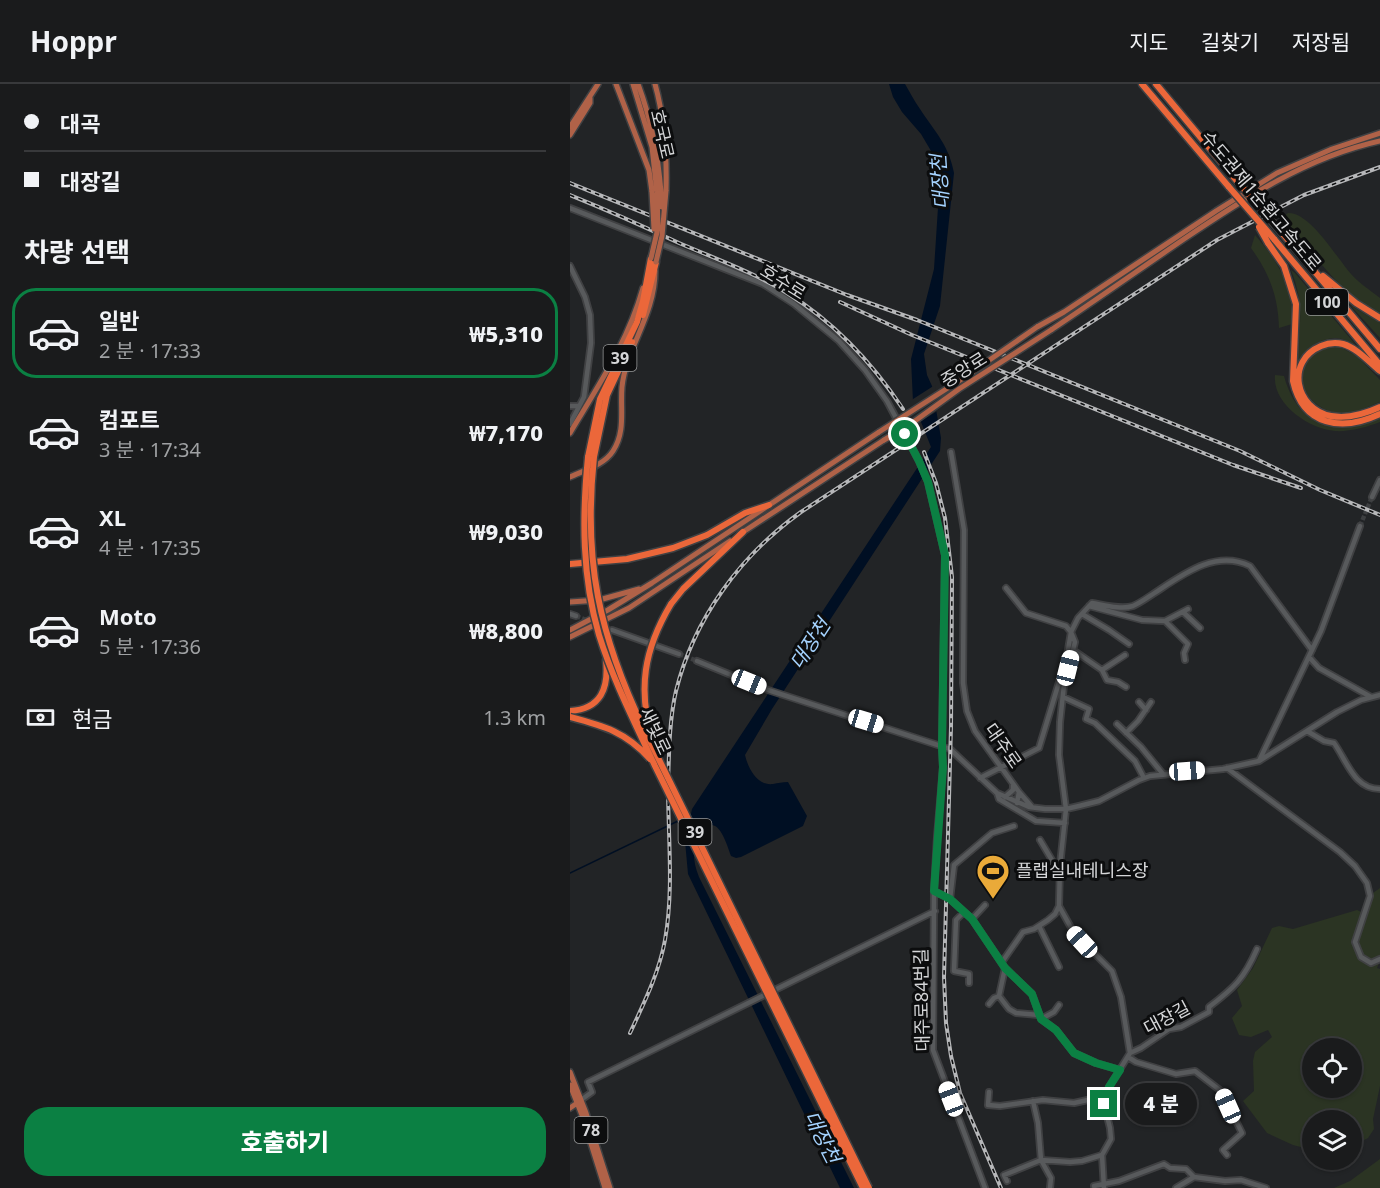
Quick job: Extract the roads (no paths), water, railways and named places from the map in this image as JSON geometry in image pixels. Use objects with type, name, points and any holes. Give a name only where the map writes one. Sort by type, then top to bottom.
[{"type":"highway","name":"수도권제1순환고속도로","points":[[1142,84],[1252,213],[1271,241],[1380,365]]},
{"type":"highway","name":"수도권제1순환고속도로","points":[[1156,84],[1380,350]]},
{"type":"highway","points":[[1271,241],[1284,266],[1296,304],[1293,381],[1303,406],[1323,421],[1333,423],[1356,422],[1380,414]]},
{"type":"highway","name":"새빛로","points":[[653,260],[637,322],[600,399],[584,515],[586,567],[592,606],[606,654],[624,700],[862,1188]]},
{"type":"highway","points":[[1308,264],[1351,299],[1380,318]]},
{"type":"highway","points":[[1380,371],[1348,346],[1333,342],[1317,347],[1304,359],[1298,383],[1303,398],[1308,404],[1314,410],[1330,416],[1350,416],[1380,407]]},
{"type":"highway","name":"새빛로","points":[[591,457],[590,543],[599,606],[617,670],[628,697],[869,1188]]},
{"type":"highway","points":[[570,564],[627,559],[673,548],[706,535],[745,513],[769,505]]},
{"type":"highway","points":[[659,758],[649,725],[644,688],[654,636],[671,604],[691,581],[743,532]]},
{"type":"highway","points":[[570,711],[587,708],[602,694],[606,683],[606,654]]},
{"type":"highway","points":[[570,717],[623,735],[641,749],[655,766]]},
{"type":"main road","points":[[570,127],[598,84]]},
{"type":"main road","name":"호국로","points":[[633,84],[652,147],[659,192]]},
{"type":"main road","name":"호국로","points":[[638,84],[654,136],[659,192]]},
{"type":"main road","points":[[656,84],[666,140],[659,192]]},
{"type":"main road","points":[[615,85],[659,192]]},
{"type":"main road","points":[[570,121],[577,110],[585,106]]},
{"type":"main road","points":[[570,135],[585,106]]},
{"type":"main road","points":[[570,141],[582,121],[585,106]]},
{"type":"main road","name":"중앙로","points":[[570,630],[646,587],[1037,327],[1064,312],[1277,173],[1332,149],[1380,132]]},
{"type":"main road","name":"중앙로","points":[[570,639],[652,593],[908,426],[959,389],[1262,189],[1327,157],[1380,141]]},
{"type":"main road","name":"39","points":[[653,260],[662,212],[659,192]]},
{"type":"main road","points":[[570,433],[618,354],[653,260]]},
{"type":"main road","points":[[570,477],[602,463],[619,440],[625,371],[650,306],[655,279],[653,260]]},
{"type":"main road","points":[[570,602],[599,600],[646,587]]},
{"type":"main road","name":"78","points":[[570,1072],[605,1188]]},
{"type":"main road","name":"78","points":[[570,1085],[579,1102],[610,1188]]},
{"type":"main road","points":[[570,1108],[579,1102]]},
{"type":"street","name":"호수로","points":[[570,208],[763,284],[794,304],[839,341],[865,370],[887,401],[928,482],[945,555],[942,747]]},
{"type":"street","points":[[570,266],[585,297],[590,315],[590,357],[584,397],[570,424]]},
{"type":"street","points":[[570,405],[579,406]]},
{"type":"street","name":"대주로","points":[[951,452],[964,530],[963,683],[967,711],[975,731],[1019,792],[1017,803]]},
{"type":"street","points":[[1372,497],[1380,480]]},
{"type":"street","points":[[1259,761],[1321,631],[1360,526]]},
{"type":"street","points":[[980,778],[1039,748],[1067,656],[1071,632],[1092,603],[1131,607],[1202,565],[1213,561],[1241,562],[1250,566],[1255,572],[1312,650]]},
{"type":"street","points":[[1002,962],[1023,932],[1039,926],[1055,914],[1059,906],[1066,809],[1059,755],[1063,697],[1075,642],[1066,626],[1026,613],[1006,588]]},
{"type":"street","points":[[1089,606],[1142,620],[1165,621],[1185,611],[1200,628]]},
{"type":"street","points":[[1082,614],[1129,644]]},
{"type":"street","points":[[1165,621],[1188,644],[1184,653],[1185,660]]},
{"type":"street","points":[[612,630],[679,654]]},
{"type":"street","points":[[1073,650],[1102,670],[1107,680],[1118,682],[1126,687]]},
{"type":"street","points":[[1102,670],[1125,655]]},
{"type":"street","points":[[1309,657],[1319,668],[1371,697]]},
{"type":"street","name":"대주로","points":[[697,661],[768,690],[950,749],[998,794],[1017,803],[1032,807],[1066,809],[1099,801],[1144,778],[1227,768],[1259,761],[1337,712],[1380,695]]},
{"type":"street","points":[[1092,672],[1095,664]]},
{"type":"street","points":[[1063,697],[1089,709],[1086,718],[1095,723],[1135,761],[1144,778]]},
{"type":"street","points":[[1139,702],[1146,710]]},
{"type":"street","points":[[1126,733],[1151,702]]},
{"type":"street","points":[[1117,724],[1141,747],[1163,774]]},
{"type":"street","points":[[1307,731],[1324,741],[1334,743],[1348,767],[1363,786],[1380,789]]},
{"type":"street","name":"대주로84번길","points":[[942,747],[943,767],[934,891],[934,1054],[985,1188]]},
{"type":"street","points":[[1227,768],[1340,852],[1355,866],[1367,883],[1370,896],[1356,942],[1360,957],[1371,963],[1380,959]]},
{"type":"street","points":[[1005,797],[1013,790],[1014,785]]},
{"type":"street","points":[[1019,792],[1032,807]]},
{"type":"street","points":[[998,794],[999,799],[1036,821],[1065,823]]},
{"type":"street","points":[[950,899],[954,866],[992,833],[1001,828],[1014,826]]},
{"type":"street","points":[[1040,840],[1060,875]]},
{"type":"street","points":[[934,891],[950,899],[972,919],[1005,968],[1032,994],[1040,1017],[1056,1030],[1074,1053],[1120,1070]]},
{"type":"street","points":[[972,919],[985,905]]},
{"type":"street","name":"대장길","points":[[1059,906],[1074,933],[1112,971],[1121,997],[1129,1055],[1136,1062],[1176,1074],[1196,1071],[1221,1091],[1242,1133],[1223,1150],[1227,1155]]},
{"type":"street","name":"대주로84번길","points":[[579,1102],[592,1092],[588,1082],[935,911]]},
{"type":"street","points":[[964,912],[956,920],[954,970],[969,974],[969,983]]},
{"type":"street","points":[[1039,926],[1059,967]]},
{"type":"street","name":"대장길","points":[[1105,1099],[1109,1087],[1129,1055],[1169,1029],[1181,1027],[1209,1012],[1209,1007],[1236,987],[1250,966],[1257,949]]},
{"type":"street","points":[[1005,968],[999,996],[1009,1009],[1016,1013],[1040,1017],[1054,1012],[1059,1005]]},
{"type":"street","points":[[989,1004],[999,996]]},
{"type":"street","points":[[989,1092],[988,1105],[1000,1106],[1042,1100],[1074,1103],[1105,1099],[1111,1140],[1102,1155],[1103,1185]]},
{"type":"street","points":[[1033,1101],[1038,1124],[1041,1160],[1051,1178],[1050,1188]]},
{"type":"street","points":[[1007,1181],[1004,1175],[1041,1160],[1070,1162],[1102,1155]]},
{"type":"street","points":[[1094,1186],[1119,1181],[1164,1164],[1170,1168],[1186,1169],[1194,1177],[1226,1181],[1241,1180],[1266,1188]]},
{"type":"street","points":[[1176,1188],[1194,1177]]},
{"type":"water","name":"대장천","points":[[889,84],[905,84],[949,154],[954,173],[940,306],[924,354],[941,438],[940,451],[772,709],[745,755],[754,775],[762,782],[773,784],[788,782],[807,816],[803,826],[736,858],[731,856],[719,829],[708,825],[697,830],[694,848],[695,865],[699,877],[854,1188],[840,1188],[688,874],[685,841],[692,809],[931,447],[913,402],[911,359],[934,269],[939,192],[937,166],[921,134],[902,112],[893,97]]},
{"type":"waterway","points":[[570,873],[680,820]]},
{"type":"tunnel","points":[[1360,526],[1372,497]]},
{"type":"tunnel","points":[[576,616],[612,630]]},
{"type":"tunnel","points":[[679,654],[697,661]]},
{"type":"railway","points":[[630,1033],[659,964],[668,921],[670,882],[668,786],[671,726],[676,691],[695,638],[723,590],[740,568],[779,529],[801,512],[1217,240],[1304,195],[1380,167]]},
{"type":"railway","points":[[570,183],[1240,451],[1320,490],[1380,515]]},
{"type":"railway","points":[[570,195],[748,272],[787,293],[821,317],[851,345],[866,360],[903,409]]},
{"type":"railway","points":[[840,302],[912,335],[1233,465],[1301,488]]},
{"type":"railway","points":[[924,452],[936,483],[945,518],[952,577],[951,727],[944,977],[946,1023],[960,1093],[1001,1188]]},
{"type":"place","name":"플랩실내테니스장","points":[[993,900]]}]
